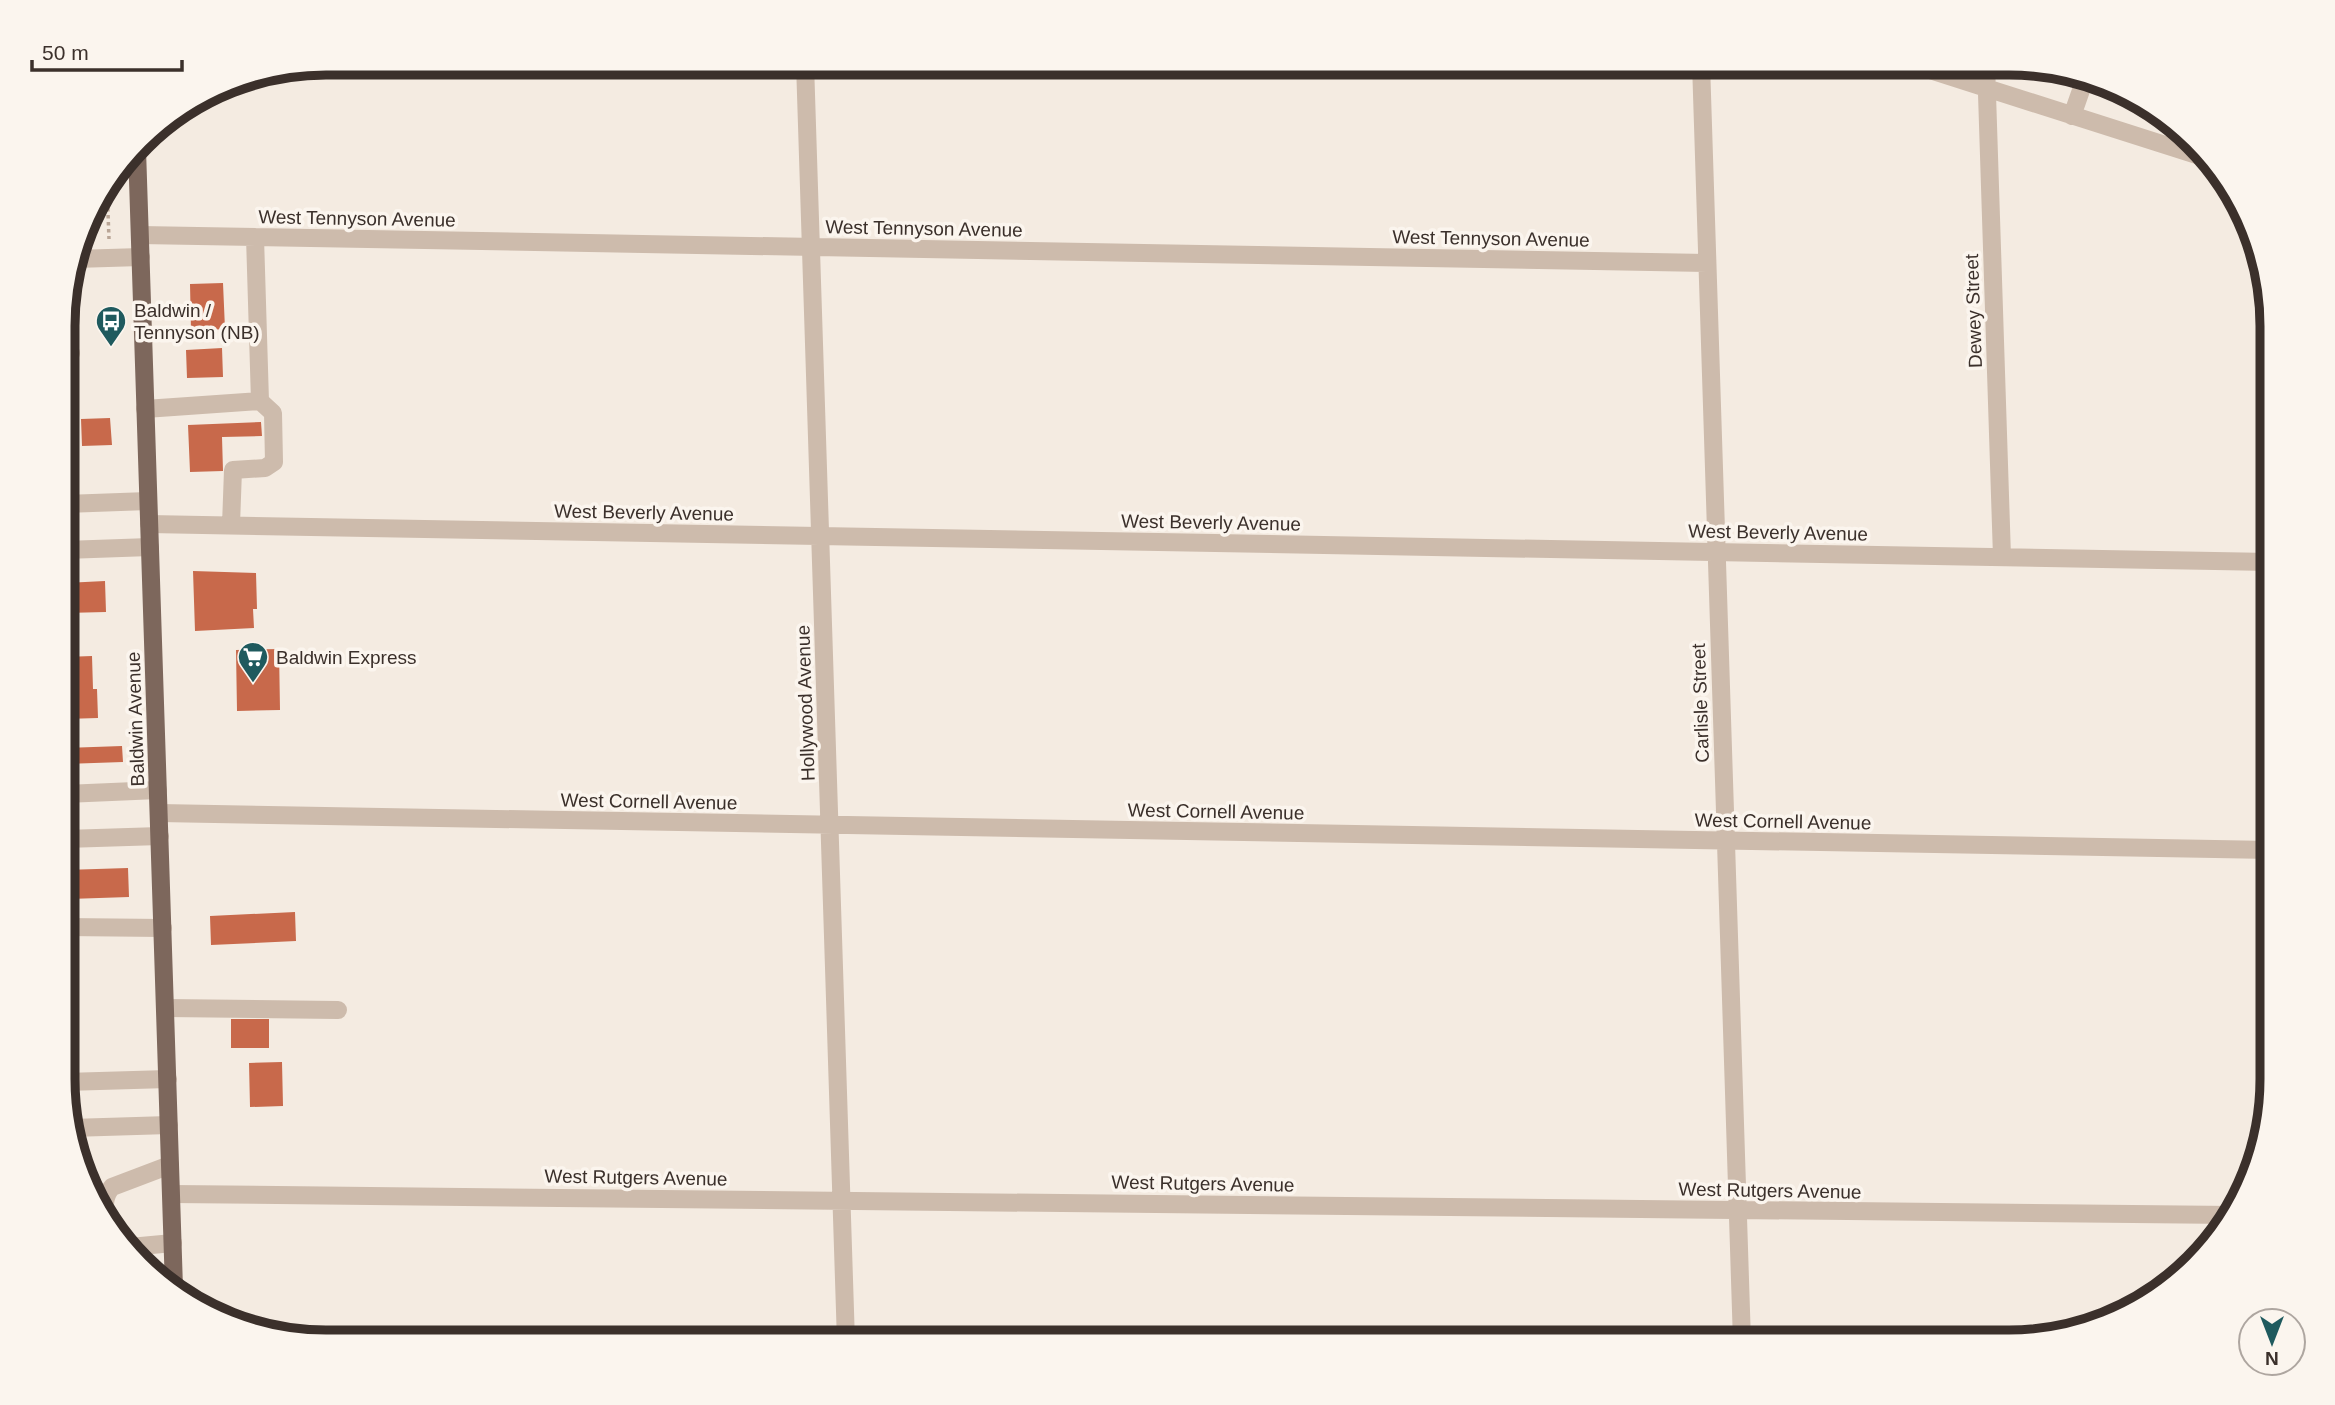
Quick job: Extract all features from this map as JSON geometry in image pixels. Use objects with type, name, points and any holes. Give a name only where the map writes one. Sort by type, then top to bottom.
[{"type":"main road","name":"Baldwin Avenue","points":[[137,162],[174,1279]]},
{"type":"street","name":"Hollywood Avenue","points":[[804,75],[846,1330]]},
{"type":"street","name":"Carlisle Street","points":[[1701,75],[1742,1330]]},
{"type":"street","points":[[1946,75],[2190,153]]},
{"type":"street","name":"Dewey Street","points":[[1986,75],[2001,558]]},
{"type":"street","points":[[2072,116],[2082,87]]},
{"type":"street","name":"West Tennyson Avenue","points":[[140,235],[1707,263]]},
{"type":"street","points":[[255,237],[260,401]]},
{"type":"street","points":[[85,259],[141,257]]},
{"type":"street","points":[[145,408],[260,401],[274,413],[274,462],[265,468],[233,470],[231,525]]},
{"type":"street","points":[[75,504],[148,501]]},
{"type":"street","name":"West Beverly Avenue","points":[[149,524],[2260,562]]},
{"type":"street","points":[[75,550],[150,547]]},
{"type":"street","points":[[75,794],[158,790]]},
{"type":"street","name":"West Cornell Avenue","points":[[159,813],[2260,850]]},
{"type":"street","points":[[75,839],[160,836]]},
{"type":"street","points":[[75,927],[163,928]]},
{"type":"street","points":[[166,1008],[338,1010]]},
{"type":"street","points":[[75,1082],[168,1079]]},
{"type":"street","points":[[80,1128],[169,1125]]},
{"type":"street","points":[[105,1197],[112,1187],[170,1165]]},
{"type":"street","name":"West Rutgers Avenue","points":[[172,1194],[2219,1215]]},
{"type":"street","points":[[140,1246],[173,1243]]},
{"type":"path","points":[[107,204],[109,258]]},
{"type":"building","points":[[223,283],[225,329],[191,331],[190,284]]},
{"type":"building","points":[[222,348],[223,377],[187,378],[186,350]]},
{"type":"building","points":[[110,418],[112,445],[82,446],[81,419]]},
{"type":"building","points":[[261,422],[262,436],[222,437],[223,471],[190,472],[188,425]]},
{"type":"building","points":[[193,571],[256,573],[257,609],[253,609],[254,628],[195,631]]},
{"type":"building","points":[[105,581],[106,612],[75,613],[75,582]]},
{"type":"building","points":[[279,649],[280,710],[237,711],[236,650]]},
{"type":"building","points":[[92,656],[93,689],[97,689],[98,718],[75,719],[75,657]]},
{"type":"building","points":[[122,746],[123,762],[75,764],[75,748]]},
{"type":"building","points":[[128,868],[129,897],[75,899],[75,870]]},
{"type":"building","points":[[295,912],[296,941],[211,945],[210,916]]},
{"type":"building","points":[[231,1019],[269,1019],[269,1048],[231,1048]]},
{"type":"building","points":[[282,1062],[283,1106],[250,1107],[249,1063]]},
{"type":"place","name":"Baldwin / Tennyson (NB)","points":[[111,348]]},
{"type":"place","name":"Baldwin Express","points":[[253,684]]}]
